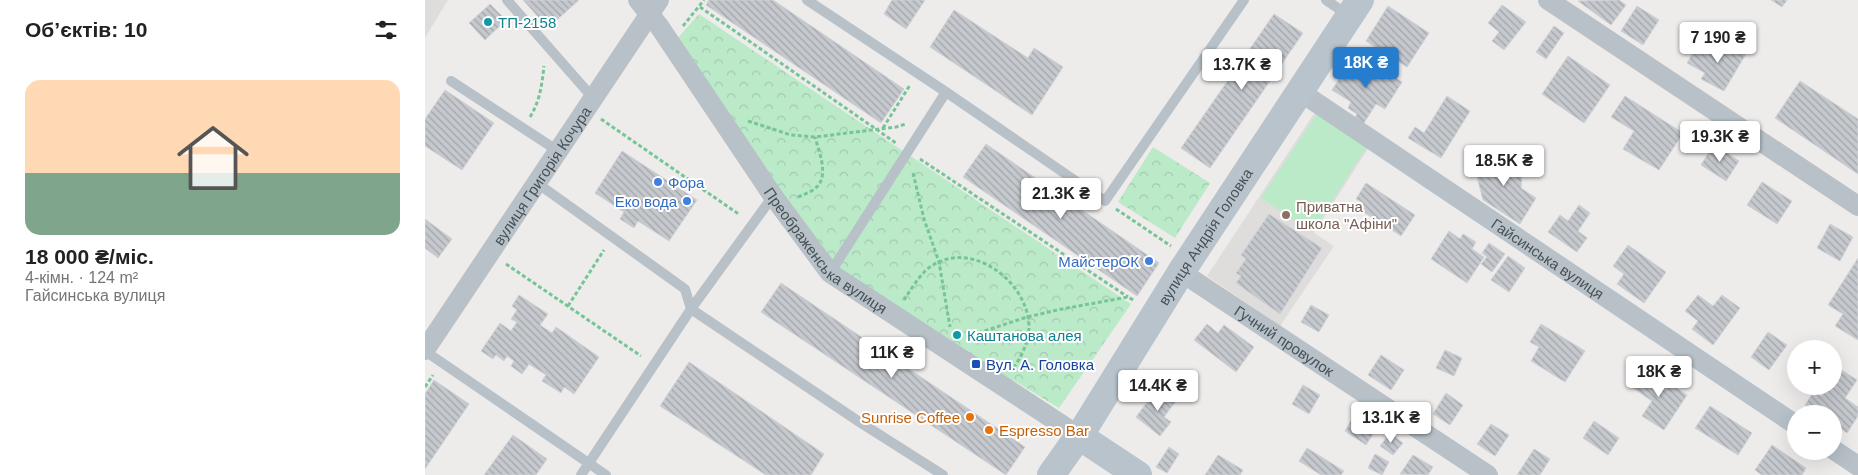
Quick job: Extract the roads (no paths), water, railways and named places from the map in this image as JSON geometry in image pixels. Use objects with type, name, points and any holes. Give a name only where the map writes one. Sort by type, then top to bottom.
[{"type":"main road","name":"вулиця Андрія Головка","points":[[1051,475],[1079,436],[1179,261],[1299,91],[1354,8]]},
{"type":"main road","points":[[1079,436],[1138,475]]},
{"type":"street","points":[[1548,0],[1858,206]]},
{"type":"street","name":"вулиця Григорія Кочура","points":[[425,350],[593,98],[649,4]]},
{"type":"street","name":"Преображенська вулиця","points":[[649,4],[773,196],[830,273],[1079,436]]},
{"type":"street","name":"Гайсинська вулиця","points":[[1299,91],[1787,419]]},
{"type":"street","name":"Гучний провулок","points":[[1179,261],[1487,475]]},
{"type":"street","points":[[1842,455],[1858,466]]},
{"type":"lane","points":[[507,0],[593,98]]},
{"type":"lane","points":[[807,0],[1105,201],[1244,0]]},
{"type":"lane","points":[[1326,0],[1354,8]]},
{"type":"lane","points":[[451,81],[558,151]]},
{"type":"lane","points":[[830,273],[907,150],[946,92]]},
{"type":"lane","points":[[537,183],[685,289],[691,309],[861,423],[943,475]]},
{"type":"lane","points":[[581,475],[691,309],[773,196]]},
{"type":"lane","points":[[425,350],[606,475]]},
{"type":"place","name":"ТП-2158","points":[[488,22]]},
{"type":"place","name":"Фора","points":[[658,182]]},
{"type":"place","name":"Еко вода","points":[[687,201]]},
{"type":"place","name":"Приватна школа \"Афіни\"","points":[[1286,215]]},
{"type":"place","name":"МайстерОК","points":[[1149,261]]},
{"type":"place","name":"Каштанова алея","points":[[957,335]]},
{"type":"place","name":"Вул. А. Головка","points":[[976,364]]},
{"type":"place","name":"Sunrise Coffee","points":[[970,417]]},
{"type":"place","name":"Espresso Bar","points":[[989,430]]}]
